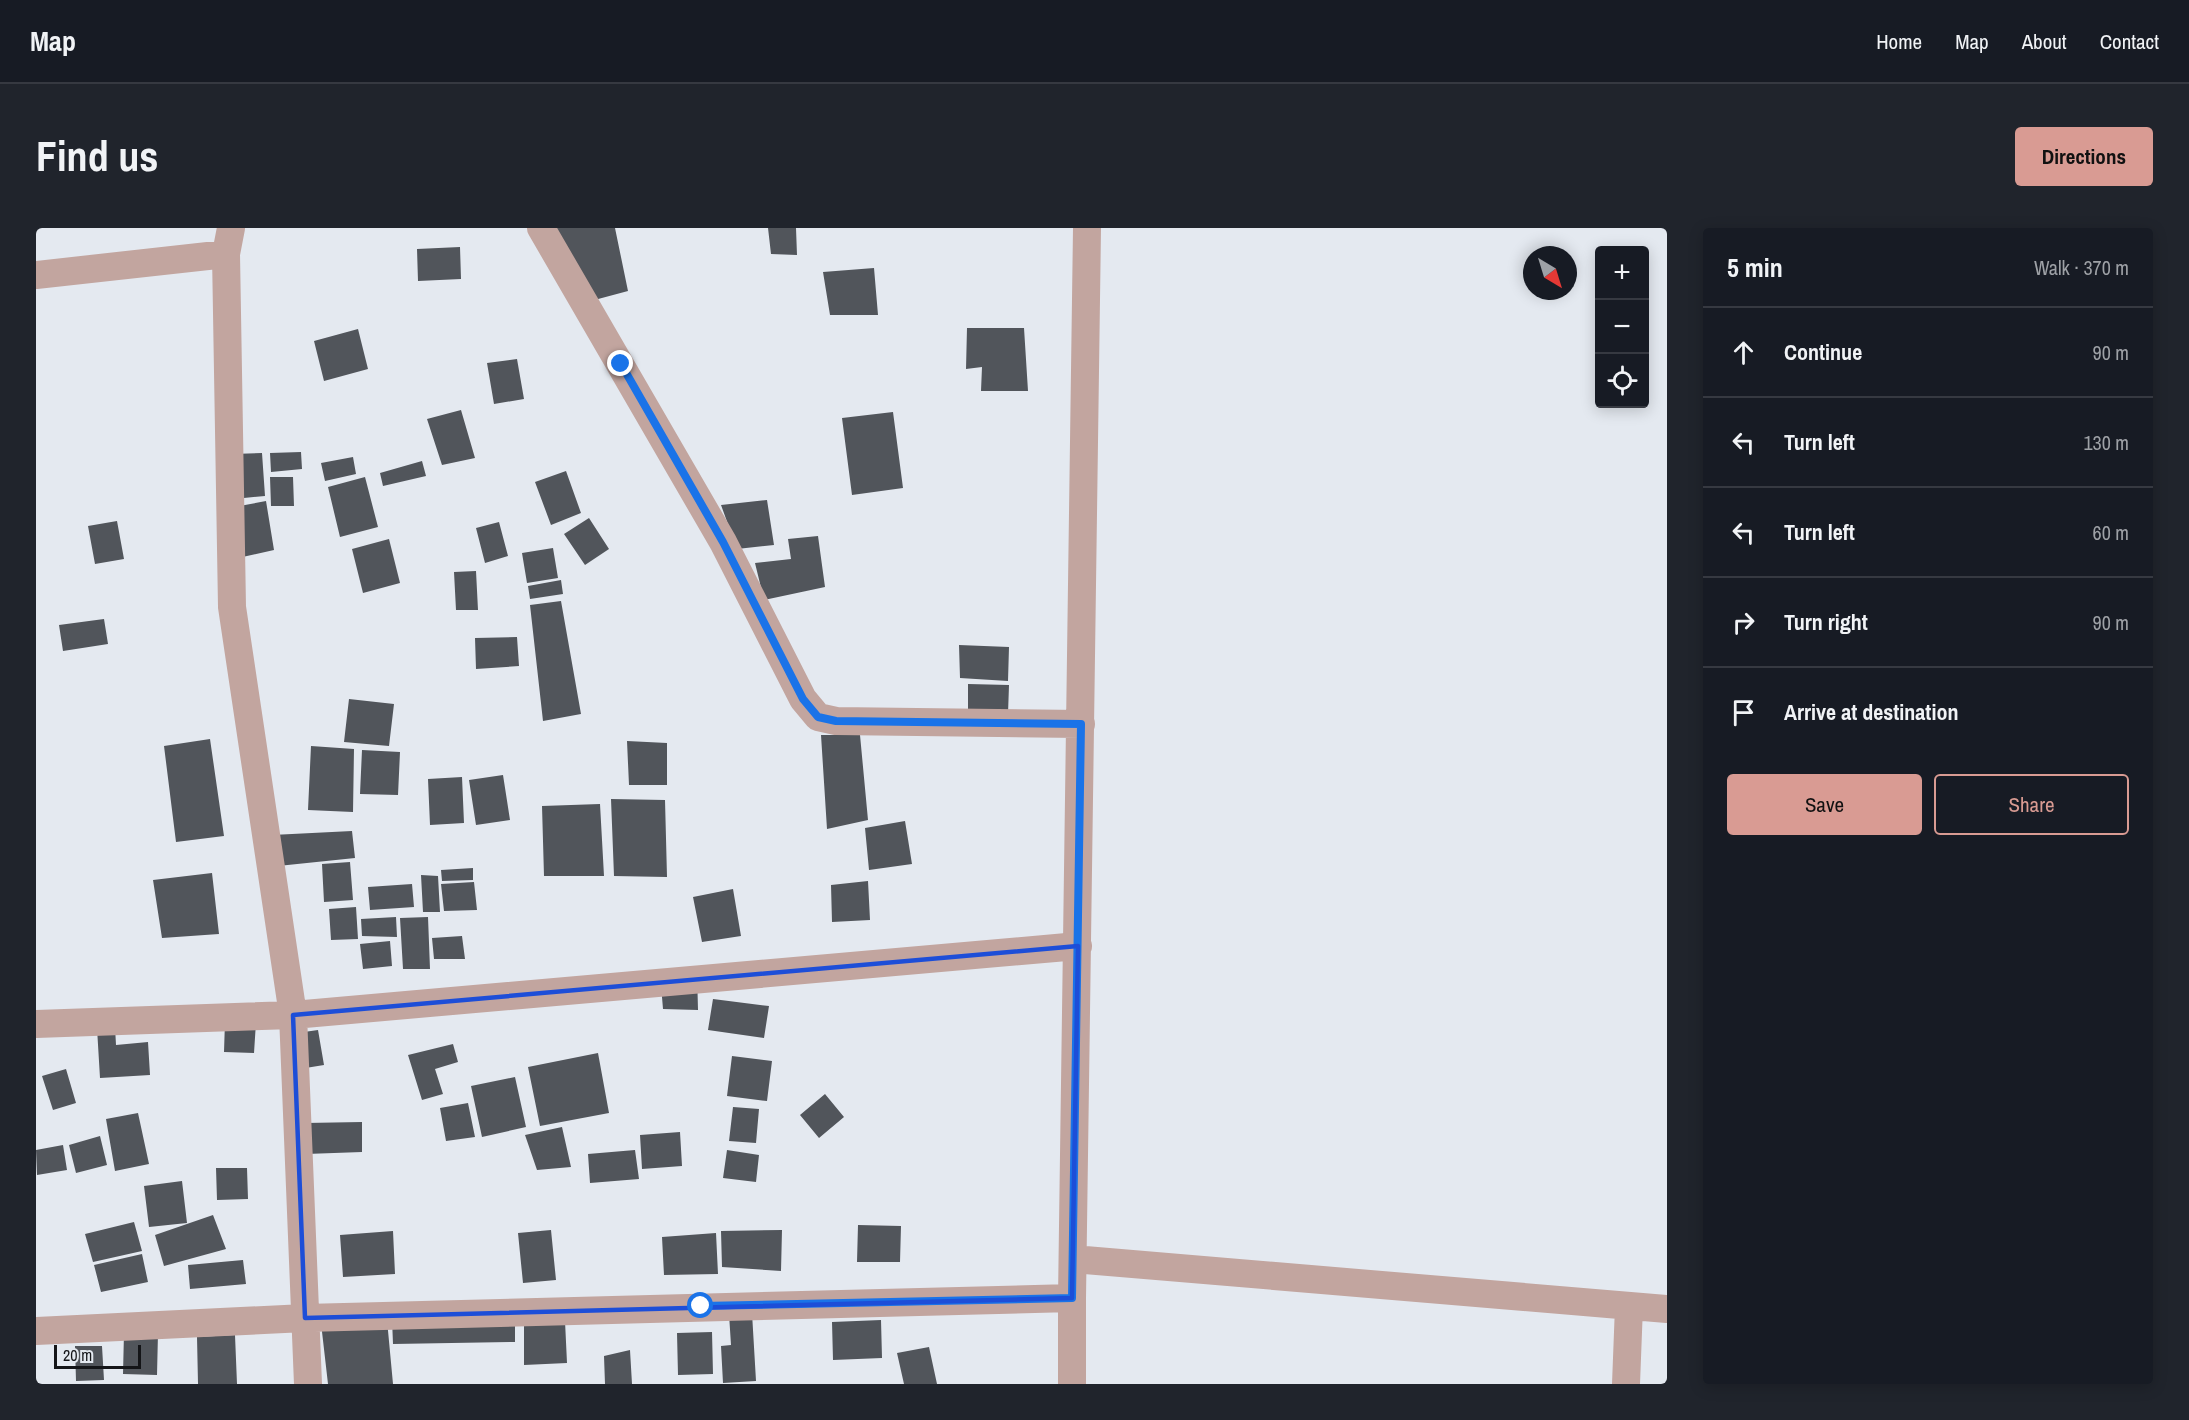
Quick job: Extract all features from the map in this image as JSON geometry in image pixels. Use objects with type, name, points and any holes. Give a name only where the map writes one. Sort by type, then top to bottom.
[{"type":"street","points":[[541,228],[723,542],[803,699],[818,717],[836,721],[1081,724]]},
{"type":"street","points":[[1072,1384],[1087,228]]},
{"type":"street","points":[[36,275],[230,235],[232,607],[293,1014],[308,1384]]},
{"type":"street","points":[[36,1024],[293,1014],[1078,946]]},
{"type":"street","points":[[1073,1259],[1667,1309]]},
{"type":"street","points":[[36,1331],[305,1318],[1072,1298]]},
{"type":"street","points":[[1626,1384],[1629,1306]]},
{"type":"highlighted area","points":[[1078,946],[1072,1298],[305,1318],[293,1015]]},
{"type":"building","points":[[556,228],[615,228],[628,291],[572,306]]},
{"type":"building","points":[[768,228],[796,228],[797,255],[771,254]]},
{"type":"building","points":[[460,247],[461,279],[418,281],[417,249]]},
{"type":"building","points":[[874,268],[878,315],[830,315],[823,272]]},
{"type":"building","points":[[967,328],[1024,328],[1028,391],[981,391],[982,367],[966,369]]},
{"type":"building","points":[[358,329],[368,369],[324,381],[314,341]]},
{"type":"building","points":[[517,359],[524,399],[494,404],[487,363]]},
{"type":"building","points":[[461,410],[475,458],[442,465],[427,419]]},
{"type":"building","points":[[893,412],[903,488],[852,495],[842,418]]},
{"type":"building","points":[[301,452],[302,469],[271,472],[270,453]]},
{"type":"building","points":[[262,453],[265,496],[234,499],[232,454]]},
{"type":"building","points":[[353,457],[356,474],[325,481],[321,463]]},
{"type":"building","points":[[422,461],[426,476],[383,486],[380,473]]},
{"type":"building","points":[[566,471],[581,513],[551,525],[535,482]]},
{"type":"building","points":[[270,477],[293,477],[294,506],[271,506]]},
{"type":"building","points":[[365,477],[378,527],[340,537],[328,487]]},
{"type":"building","points":[[767,500],[774,545],[737,549],[721,505]]},
{"type":"building","points":[[266,501],[274,550],[238,558],[234,507]]},
{"type":"building","points":[[589,518],[609,549],[585,565],[564,534]]},
{"type":"building","points":[[117,521],[124,559],[95,564],[88,526]]},
{"type":"building","points":[[499,522],[508,556],[485,563],[476,528]]},
{"type":"building","points":[[818,536],[825,587],[764,600],[755,563],[791,559],[788,539]]},
{"type":"building","points":[[389,539],[400,583],[363,593],[352,549]]},
{"type":"building","points":[[553,548],[558,578],[527,583],[522,553]]},
{"type":"building","points":[[476,571],[478,610],[456,610],[454,572]]},
{"type":"building","points":[[561,580],[563,594],[530,599],[528,586]]},
{"type":"building","points":[[561,601],[581,714],[543,721],[530,605]]},
{"type":"building","points":[[104,619],[108,644],[63,651],[59,625]]},
{"type":"building","points":[[517,637],[519,666],[476,669],[475,638]]},
{"type":"building","points":[[959,645],[1009,647],[1008,681],[960,678]]},
{"type":"building","points":[[968,684],[1009,685],[1008,714],[968,714]]},
{"type":"building","points":[[349,699],[394,704],[389,746],[344,742]]},
{"type":"building","points":[[821,735],[860,735],[868,820],[827,829]]},
{"type":"building","points":[[210,739],[224,836],[176,842],[164,746]]},
{"type":"building","points":[[627,741],[667,743],[667,785],[629,785]]},
{"type":"building","points":[[311,746],[354,749],[353,812],[308,810]]},
{"type":"building","points":[[362,750],[400,752],[398,795],[360,794]]},
{"type":"building","points":[[503,775],[510,820],[476,825],[469,780]]},
{"type":"building","points":[[462,777],[464,823],[430,825],[428,779]]},
{"type":"building","points":[[611,799],[665,800],[667,877],[614,876]]},
{"type":"building","points":[[600,804],[604,876],[544,876],[542,806]]},
{"type":"building","points":[[905,821],[912,864],[869,870],[865,828]]},
{"type":"building","points":[[352,831],[355,858],[278,866],[272,835]]},
{"type":"building","points":[[350,862],[353,900],[324,902],[322,864]]},
{"type":"building","points":[[473,868],[473,880],[442,881],[441,870]]},
{"type":"building","points":[[212,873],[219,934],[162,938],[153,880]]},
{"type":"building","points":[[421,875],[438,876],[440,912],[423,912]]},
{"type":"building","points":[[868,881],[870,920],[832,922],[831,885]]},
{"type":"building","points":[[474,882],[477,910],[444,911],[441,884]]},
{"type":"building","points":[[412,884],[414,907],[370,910],[368,887]]},
{"type":"building","points":[[733,889],[741,936],[702,942],[693,897]]},
{"type":"building","points":[[356,907],[358,939],[331,940],[329,909]]},
{"type":"building","points":[[396,917],[397,937],[362,936],[361,919]]},
{"type":"building","points":[[428,917],[430,969],[403,969],[400,918]]},
{"type":"building","points":[[462,936],[465,959],[434,959],[432,938]]},
{"type":"building","points":[[390,941],[392,966],[363,969],[360,944]]},
{"type":"building","points":[[697,972],[698,1010],[663,1009],[660,973]]},
{"type":"building","points":[[713,999],[769,1006],[764,1038],[708,1030]]},
{"type":"building","points":[[225,1021],[256,1022],[254,1053],[224,1052]]},
{"type":"building","points":[[115,1027],[116,1045],[148,1042],[150,1075],[100,1078],[97,1028]]},
{"type":"building","points":[[318,1030],[324,1065],[287,1071],[283,1035]]},
{"type":"building","points":[[453,1044],[458,1062],[435,1069],[443,1094],[422,1100],[408,1055]]},
{"type":"building","points":[[598,1053],[609,1113],[540,1126],[528,1067]]},
{"type":"building","points":[[732,1056],[772,1061],[767,1101],[727,1096]]},
{"type":"building","points":[[66,1069],[76,1103],[53,1110],[42,1076]]},
{"type":"building","points":[[515,1077],[526,1127],[482,1137],[471,1086]]},
{"type":"building","points":[[825,1094],[844,1117],[819,1138],[800,1115]]},
{"type":"building","points":[[468,1103],[475,1137],[446,1141],[440,1108]]},
{"type":"building","points":[[733,1107],[759,1109],[756,1143],[729,1141]]},
{"type":"building","points":[[138,1113],[149,1164],[115,1171],[106,1119]]},
{"type":"building","points":[[362,1122],[362,1152],[306,1154],[305,1123]]},
{"type":"building","points":[[562,1127],[571,1167],[537,1170],[525,1135]]},
{"type":"building","points":[[680,1132],[682,1166],[642,1169],[640,1135]]},
{"type":"building","points":[[100,1136],[107,1165],[76,1173],[69,1145]]},
{"type":"building","points":[[63,1145],[67,1170],[37,1175],[36,1150]]},
{"type":"building","points":[[635,1150],[639,1179],[590,1183],[588,1154]]},
{"type":"building","points":[[727,1150],[759,1155],[756,1182],[723,1178]]},
{"type":"building","points":[[216,1168],[247,1168],[248,1199],[217,1200]]},
{"type":"building","points":[[182,1181],[187,1223],[149,1227],[144,1186]]},
{"type":"building","points":[[213,1215],[226,1249],[164,1266],[155,1235]]},
{"type":"building","points":[[134,1222],[142,1251],[93,1262],[85,1234]]},
{"type":"building","points":[[858,1225],[901,1226],[900,1262],[857,1262]]},
{"type":"building","points":[[551,1230],[556,1280],[523,1283],[518,1233]]},
{"type":"building","points":[[782,1230],[781,1271],[722,1267],[721,1231]]},
{"type":"building","points":[[393,1231],[395,1274],[343,1277],[340,1235]]},
{"type":"building","points":[[716,1233],[718,1274],[664,1275],[662,1237]]},
{"type":"building","points":[[142,1254],[148,1282],[101,1292],[94,1265]]},
{"type":"building","points":[[243,1260],[246,1284],[190,1289],[188,1265]]},
{"type":"building","points":[[752,1313],[756,1381],[723,1383],[721,1346],[731,1345],[729,1314]]},
{"type":"building","points":[[515,1315],[515,1342],[393,1344],[392,1319]]},
{"type":"building","points":[[387,1320],[393,1384],[328,1384],[321,1323]]},
{"type":"building","points":[[881,1320],[882,1358],[833,1360],[832,1322]]},
{"type":"building","points":[[565,1321],[567,1363],[524,1365],[524,1322]]},
{"type":"building","points":[[124,1332],[158,1333],[157,1375],[123,1374]]},
{"type":"building","points":[[712,1332],[713,1374],[678,1375],[677,1333]]},
{"type":"building","points":[[235,1335],[237,1384],[198,1384],[197,1337]]},
{"type":"building","points":[[75,1346],[102,1346],[104,1380],[76,1381]]},
{"type":"building","points":[[929,1347],[937,1384],[904,1384],[897,1353]]},
{"type":"building","points":[[630,1350],[632,1384],[605,1384],[604,1356]]},
{"type":"route","points":[[621,364],[723,542],[803,699],[818,717],[836,721],[1081,724],[1072,1298],[701,1306]]}]
